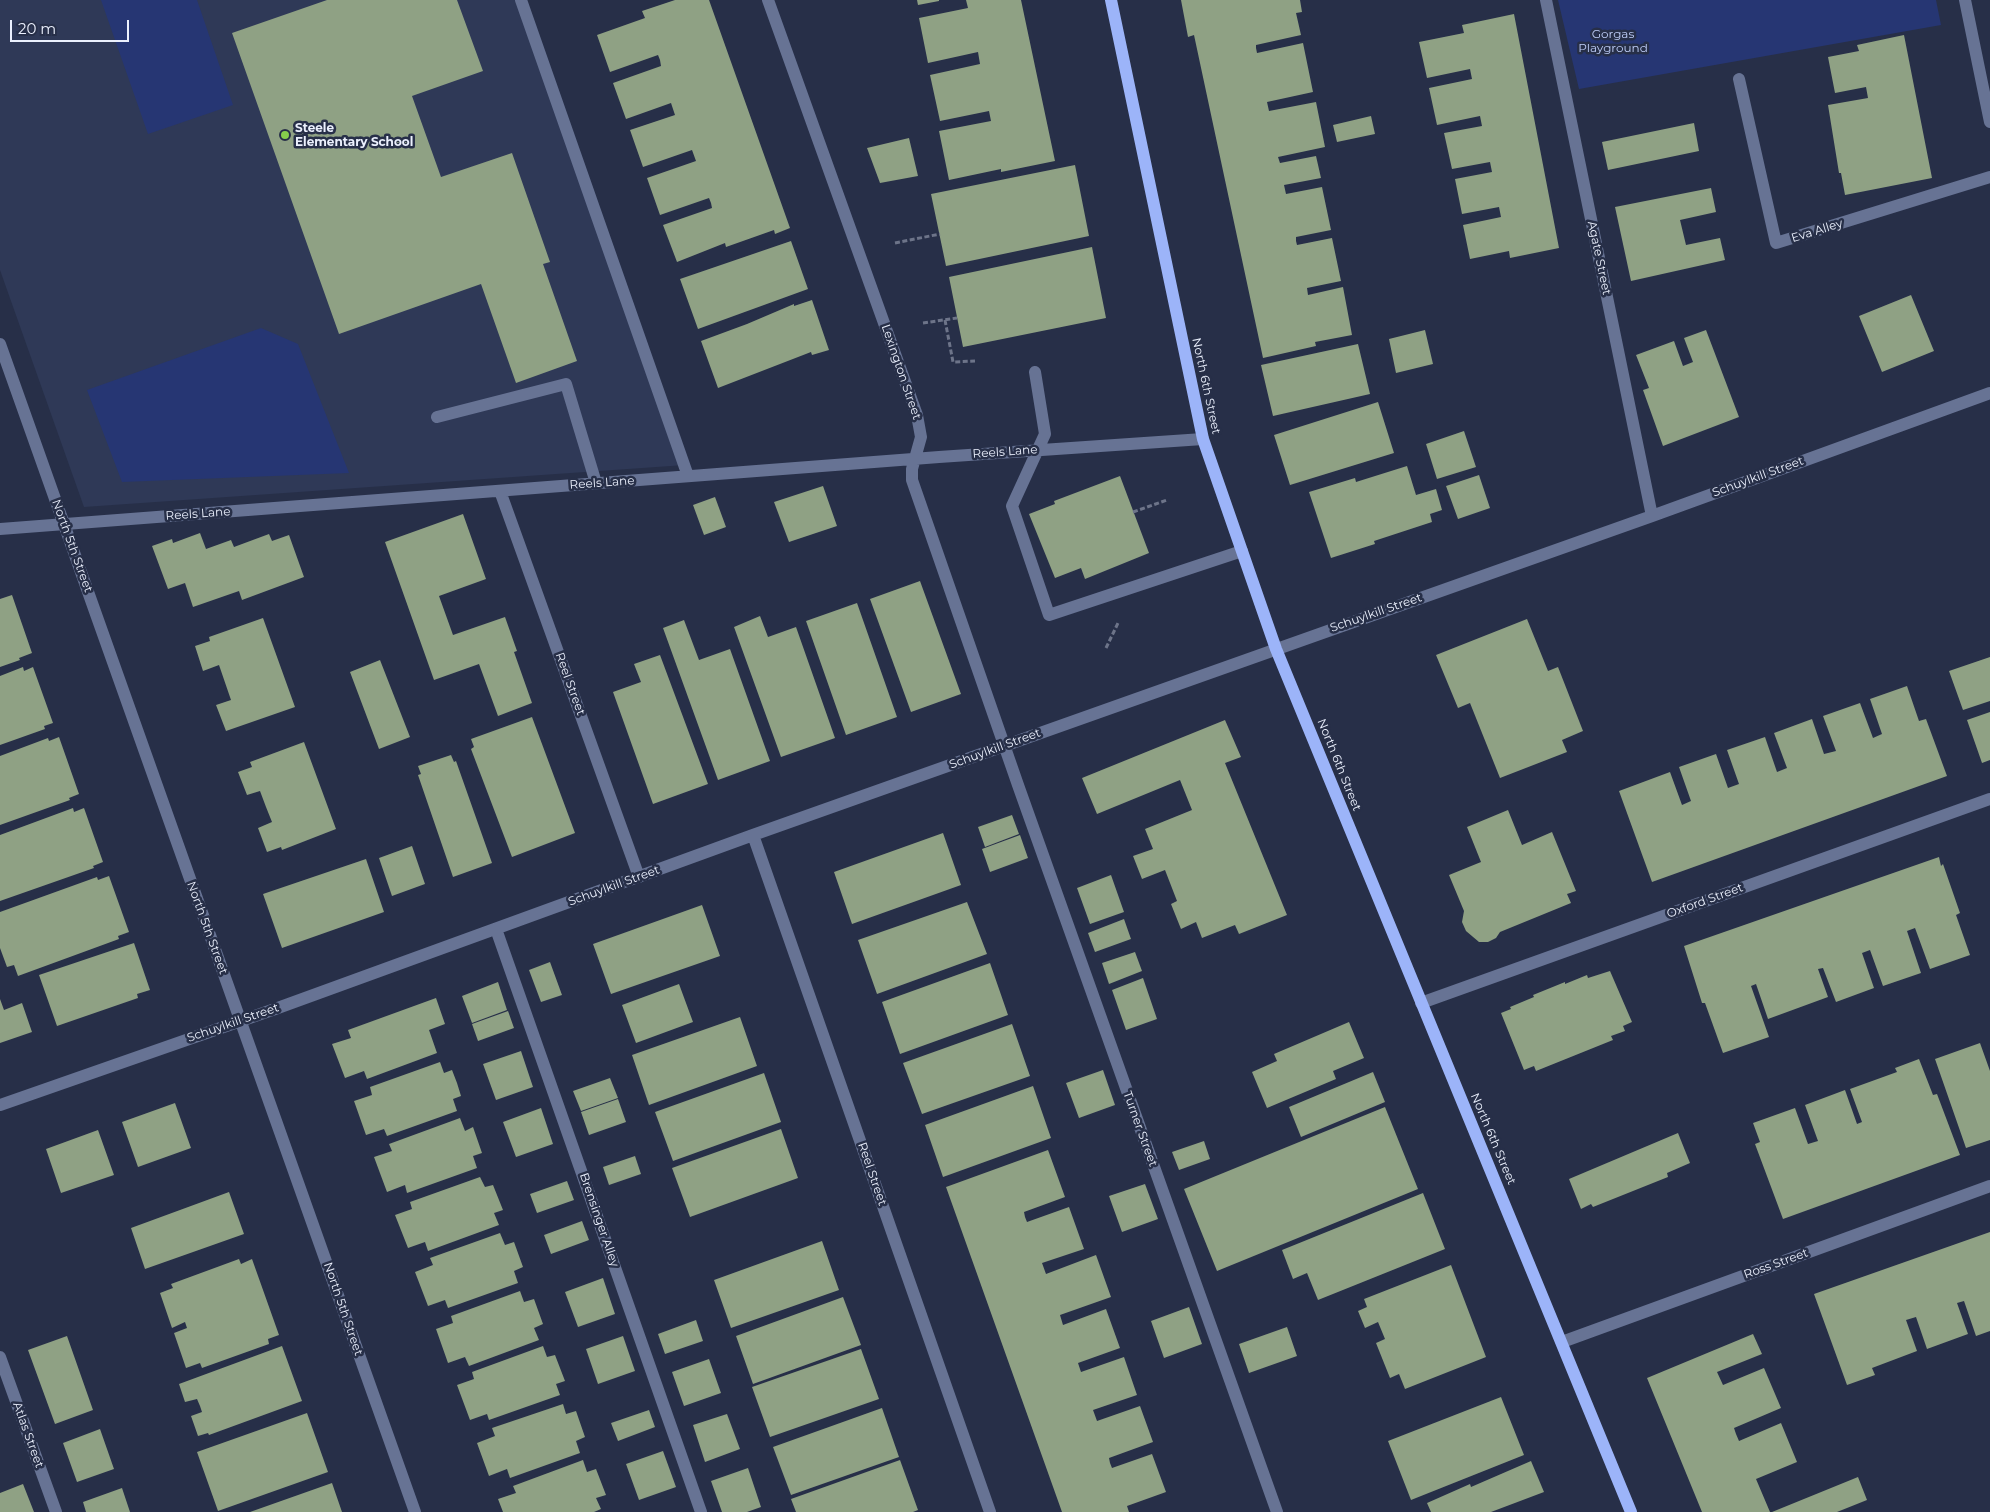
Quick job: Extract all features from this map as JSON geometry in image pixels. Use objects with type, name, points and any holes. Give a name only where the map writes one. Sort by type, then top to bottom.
[{"type":"main road","name":"North 6th Street","points":[[1110,0],[1203,439],[1276,649],[1631,1512]]},
{"type":"street","points":[[521,0],[688,476]]},
{"type":"street","name":"Lexington Street","points":[[768,0],[917,415],[921,437],[912,468],[912,480],[1004,746]]},
{"type":"street","name":"Agate Street","points":[[1546,0],[1652,516]]},
{"type":"street","points":[[1965,0],[1990,122]]},
{"type":"street","name":"Eva Alley","points":[[1739,79],[1776,243],[1990,177]]},
{"type":"street","name":"North 5th Street","points":[[0,344],[415,1512]]},
{"type":"street","points":[[1035,372],[1045,434],[1012,506],[1049,615],[1242,551]]},
{"type":"street","points":[[437,417],[566,384],[596,483]]},
{"type":"street","name":"Schuylkill Street","points":[[0,1105],[1652,516],[1990,393]]},
{"type":"street","name":"Reels Lane","points":[[0,529],[915,459],[1203,439]]},
{"type":"street","name":"Reel Street","points":[[500,491],[639,877]]},
{"type":"street","name":"Turner Street","points":[[1004,746],[1276,1512]]},
{"type":"street","name":"Oxford Street","points":[[1421,1003],[1990,799]]},
{"type":"street","name":"Reel Street","points":[[753,835],[990,1512]]},
{"type":"street","name":"Brensinger Alley","points":[[496,929],[702,1512]]},
{"type":"street","name":"Ross Street","points":[[1562,1342],[1990,1186]]},
{"type":"street","name":"Atlas Street","points":[[0,1357],[56,1512]]},
{"type":"path","points":[[895,243],[940,234]]},
{"type":"path","points":[[923,323],[957,318]]},
{"type":"path","points":[[945,320],[953,362],[974,361]]},
{"type":"path","points":[[1133,512],[1166,500]]},
{"type":"path","points":[[1106,648],[1123,614]]},
{"type":"shaded area","name":"Steele Elementary School","points":[[0,0],[522,0],[685,465],[84,507],[0,270]]},
{"type":"green space","points":[[101,0],[197,0],[233,105],[148,134]]},
{"type":"green space","name":"Gorgas Playground","points":[[1558,0],[1936,0],[1941,25],[1579,89]]},
{"type":"green space","points":[[261,328],[298,344],[349,473],[122,482],[87,390]]},
{"type":"building","points":[[327,0],[457,0],[483,71],[412,96],[441,177],[512,153],[550,262],[543,264],[577,361],[516,383],[481,284],[339,334],[232,33]]},
{"type":"building","points":[[675,0],[709,0],[790,228],[775,234],[774,230],[726,247],[725,243],[677,262],[663,225],[712,208],[711,203],[709,198],[660,215],[647,178],[696,161],[692,150],[643,167],[630,130],[675,115],[671,103],[626,119],[613,83],[661,66],[660,60],[658,55],[610,72],[597,35],[645,18],[642,11]]},
{"type":"building","points":[[917,0],[939,0],[939,1],[918,5]]},
{"type":"building","points":[[966,0],[1021,0],[1055,161],[1001,172],[1001,169],[949,180],[939,131],[991,121],[989,111],[940,121],[930,75],[980,64],[978,52],[928,63],[919,18],[968,8]]},
{"type":"building","points":[[1181,0],[1300,0],[1302,12],[1296,13],[1301,35],[1256,45],[1256,48],[1257,53],[1303,43],[1313,92],[1267,102],[1269,111],[1316,102],[1325,147],[1278,157],[1280,163],[1316,156],[1321,178],[1284,185],[1286,194],[1322,187],[1331,230],[1296,237],[1296,241],[1297,245],[1332,238],[1341,281],[1307,288],[1308,295],[1343,287],[1352,335],[1315,342],[1316,346],[1263,358],[1194,35],[1188,37]]},
{"type":"building","points":[[1514,14],[1559,248],[1510,258],[1509,251],[1470,259],[1463,225],[1501,217],[1499,207],[1462,214],[1455,179],[1492,172],[1490,162],[1452,169],[1444,133],[1482,126],[1480,116],[1437,125],[1429,88],[1472,79],[1470,69],[1427,78],[1419,42],[1464,33],[1462,25]]},
{"type":"building","points":[[1904,35],[1932,178],[1845,195],[1841,173],[1839,173],[1828,105],[1868,98],[1866,87],[1835,93],[1828,57],[1859,51],[1857,45]]},
{"type":"building","points":[[1371,116],[1375,134],[1337,142],[1333,125]]},
{"type":"building","points":[[1694,123],[1699,151],[1608,170],[1602,142]]},
{"type":"building","points":[[909,138],[918,176],[880,183],[867,148]]},
{"type":"building","points":[[1075,165],[1089,236],[946,266],[931,194]]},
{"type":"building","points":[[1711,188],[1716,212],[1680,220],[1686,245],[1720,238],[1725,260],[1631,281],[1615,207]]},
{"type":"building","points":[[791,241],[808,289],[698,329],[680,279]]},
{"type":"building","points":[[1092,247],[1106,318],[963,347],[949,277]]},
{"type":"building","points":[[1911,295],[1934,351],[1882,372],[1859,316]]},
{"type":"building","points":[[812,300],[829,350],[812,355],[811,352],[718,388],[701,341],[794,304],[794,306]]},
{"type":"building","points":[[1425,330],[1433,364],[1396,373],[1389,339]]},
{"type":"building","points":[[1706,330],[1739,417],[1663,446],[1643,390],[1649,388],[1636,355],[1674,341],[1683,366],[1693,362],[1684,338]]},
{"type":"building","points":[[1358,344],[1370,394],[1273,416],[1261,365]]},
{"type":"building","points":[[1378,402],[1394,453],[1290,485],[1274,435]]},
{"type":"building","points":[[1464,431],[1476,467],[1437,479],[1426,444]]},
{"type":"building","points":[[1407,466],[1416,495],[1436,489],[1442,510],[1430,514],[1432,522],[1374,541],[1375,544],[1331,558],[1309,492],[1355,478],[1356,482]]},
{"type":"building","points":[[1479,475],[1490,508],[1458,519],[1446,486]]},
{"type":"building","points":[[1120,476],[1149,553],[1085,579],[1081,568],[1055,578],[1029,514],[1055,504],[1054,501]]},
{"type":"building","points":[[823,486],[837,526],[789,542],[774,502]]},
{"type":"building","points":[[715,497],[726,527],[704,535],[693,505]]},
{"type":"building","points":[[463,514],[486,579],[439,596],[453,635],[505,617],[517,651],[514,652],[532,703],[498,716],[479,664],[434,680],[385,542]]},
{"type":"building","points":[[200,533],[206,549],[231,540],[234,547],[269,534],[272,541],[289,535],[304,577],[242,600],[239,591],[193,607],[185,583],[168,589],[152,546],[172,539],[173,543]]},
{"type":"building","points":[[920,581],[961,694],[911,712],[870,599]]},
{"type":"building","points":[[12,595],[32,653],[19,658],[20,660],[0,667],[0,599]]},
{"type":"building","points":[[857,603],[897,717],[846,735],[806,621]]},
{"type":"building","points":[[760,616],[768,637],[796,627],[835,738],[781,757],[734,627]]},
{"type":"building","points":[[263,618],[295,707],[226,731],[216,705],[231,700],[219,665],[203,671],[195,646],[210,641],[209,637]]},
{"type":"building","points":[[1527,619],[1548,671],[1558,667],[1583,731],[1562,740],[1567,752],[1500,778],[1470,703],[1458,708],[1436,655]]},
{"type":"building","points":[[684,620],[699,660],[730,649],[770,761],[718,780],[663,628]]},
{"type":"building","points":[[660,655],[708,784],[653,804],[613,692],[641,682],[634,664]]},
{"type":"building","points":[[1990,657],[1990,701],[1963,710],[1949,671]]},
{"type":"building","points":[[380,660],[410,737],[379,749],[350,672]]},
{"type":"building","points":[[23,667],[24,671],[33,667],[53,723],[44,726],[45,729],[0,745],[0,676]]},
{"type":"building","points":[[1907,686],[1919,721],[1926,719],[1947,776],[1652,882],[1619,791],[1670,772],[1682,805],[1691,801],[1679,767],[1716,754],[1728,788],[1739,784],[1727,750],[1765,737],[1777,772],[1787,768],[1774,733],[1812,719],[1824,754],[1836,751],[1823,716],[1860,703],[1873,738],[1882,734],[1870,699]]},
{"type":"building","points":[[1990,712],[1990,760],[1982,763],[1967,720]]},
{"type":"building","points":[[532,717],[575,833],[512,857],[471,749],[474,747],[471,739]]},
{"type":"building","points":[[1225,720],[1241,757],[1225,763],[1287,915],[1239,934],[1235,925],[1202,938],[1196,922],[1181,929],[1171,904],[1177,901],[1165,870],[1142,879],[1133,856],[1153,849],[1145,829],[1192,810],[1180,780],[1097,814],[1082,778]]},
{"type":"building","points":[[59,737],[79,794],[69,798],[70,800],[0,825],[0,756],[48,738],[49,741]]},
{"type":"building","points":[[304,742],[336,829],[282,850],[281,847],[267,852],[258,828],[272,822],[260,791],[247,795],[238,772],[252,767],[250,762]]},
{"type":"building","points":[[451,755],[454,762],[456,761],[492,863],[453,877],[418,775],[421,774],[418,766]]},
{"type":"building","points":[[73,808],[74,812],[84,808],[103,862],[93,866],[94,868],[0,901],[0,835]]},
{"type":"building","points":[[1508,810],[1522,845],[1552,832],[1576,891],[1567,894],[1571,903],[1500,932],[1496,938],[1488,942],[1479,942],[1466,931],[1462,922],[1464,911],[1449,875],[1481,862],[1467,827]]},
{"type":"building","points":[[1012,815],[1019,834],[985,847],[978,827]]},
{"type":"building","points":[[943,833],[961,885],[852,924],[834,872]]},
{"type":"building","points":[[1020,835],[1028,858],[990,872],[982,849]]},
{"type":"building","points":[[412,846],[425,884],[392,896],[379,858]]},
{"type":"building","points":[[1939,857],[1960,913],[1956,915],[1970,955],[1930,969],[1915,928],[1907,931],[1921,973],[1883,986],[1870,950],[1862,953],[1874,988],[1836,1002],[1823,968],[1818,969],[1828,997],[1768,1019],[1756,984],[1751,986],[1769,1037],[1723,1053],[1705,1003],[1702,1003],[1684,946]]},
{"type":"building","points":[[366,859],[384,912],[282,948],[263,894]]},
{"type":"building","points":[[1111,875],[1124,912],[1090,924],[1077,888]]},
{"type":"building","points":[[109,876],[129,932],[118,936],[119,939],[18,976],[14,965],[7,967],[0,948],[0,912],[97,877],[98,880]]},
{"type":"building","points":[[967,902],[987,954],[877,994],[858,940]]},
{"type":"building","points":[[702,905],[720,956],[611,994],[593,944]]},
{"type":"building","points":[[1124,919],[1131,939],[1095,952],[1088,933]]},
{"type":"building","points":[[134,943],[150,990],[137,994],[138,998],[57,1026],[39,975]]},
{"type":"building","points":[[1135,952],[1142,971],[1109,984],[1102,963]]},
{"type":"building","points":[[550,962],[562,995],[541,1002],[529,970]]},
{"type":"building","points":[[990,963],[1008,1015],[900,1054],[882,1002]]},
{"type":"building","points":[[1610,971],[1632,1022],[1623,1026],[1625,1031],[1611,1036],[1613,1040],[1536,1071],[1534,1066],[1524,1070],[1501,1013],[1534,997],[1533,995],[1565,982],[1565,984],[1587,975],[1588,978]]},
{"type":"building","points":[[1143,978],[1157,1019],[1126,1030],[1112,990]]},
{"type":"building","points":[[498,982],[507,1010],[472,1023],[462,996]]},
{"type":"building","points":[[679,984],[693,1022],[636,1043],[622,1005]]},
{"type":"building","points":[[436,998],[445,1024],[429,1030],[437,1053],[367,1079],[364,1071],[345,1078],[332,1044],[351,1038],[348,1030]]},
{"type":"building","points":[[0,999],[4,1010],[22,1003],[32,1032],[0,1043]]},
{"type":"building","points":[[508,1011],[514,1028],[478,1041],[472,1024]]},
{"type":"building","points":[[740,1017],[757,1066],[649,1105],[632,1055]]},
{"type":"building","points":[[1349,1022],[1364,1058],[1333,1071],[1336,1079],[1267,1108],[1252,1072],[1277,1061],[1274,1054]]},
{"type":"building","points":[[1012,1024],[1030,1076],[922,1114],[903,1063]]},
{"type":"building","points":[[1980,1043],[1990,1071],[1990,1140],[1966,1148],[1935,1059]]},
{"type":"building","points":[[521,1051],[533,1087],[496,1100],[483,1064]]},
{"type":"building","points":[[1919,1059],[1933,1095],[1937,1094],[1960,1155],[1783,1219],[1755,1144],[1760,1142],[1753,1123],[1795,1108],[1808,1144],[1818,1141],[1805,1105],[1845,1090],[1857,1124],[1862,1122],[1850,1089],[1897,1072],[1895,1068]]},
{"type":"building","points":[[440,1062],[444,1073],[452,1070],[457,1083],[461,1096],[453,1099],[457,1111],[387,1136],[384,1129],[366,1135],[354,1101],[372,1095],[370,1087]]},
{"type":"building","points":[[1103,1070],[1115,1105],[1079,1118],[1066,1083]]},
{"type":"building","points":[[1373,1072],[1385,1102],[1301,1137],[1289,1107]]},
{"type":"building","points":[[764,1073],[781,1122],[673,1161],[655,1112]]},
{"type":"building","points":[[610,1078],[618,1098],[581,1111],[573,1091]]},
{"type":"building","points":[[1033,1086],[1051,1138],[943,1177],[925,1125]]},
{"type":"building","points":[[618,1099],[626,1122],[589,1135],[581,1112]]},
{"type":"building","points":[[175,1103],[191,1148],[138,1167],[122,1122]]},
{"type":"building","points":[[1385,1107],[1418,1189],[1217,1271],[1184,1189]]},
{"type":"building","points":[[541,1108],[553,1144],[516,1157],[503,1122]]},
{"type":"building","points":[[460,1118],[465,1131],[473,1127],[482,1153],[473,1156],[477,1168],[407,1193],[405,1185],[387,1192],[374,1157],[392,1151],[389,1144]]},
{"type":"building","points":[[781,1129],[798,1178],[690,1217],[672,1168]]},
{"type":"building","points":[[98,1130],[114,1175],[61,1193],[46,1149]]},
{"type":"building","points":[[1678,1133],[1690,1163],[1667,1173],[1668,1177],[1593,1207],[1591,1204],[1581,1209],[1569,1179]]},
{"type":"building","points":[[1204,1141],[1210,1159],[1179,1170],[1172,1152]]},
{"type":"building","points":[[1048,1150],[1065,1197],[1024,1212],[1025,1217],[1027,1222],[1069,1207],[1084,1249],[1042,1263],[1046,1274],[1096,1255],[1111,1297],[1060,1315],[1063,1325],[1106,1309],[1120,1348],[1078,1363],[1081,1372],[1124,1357],[1137,1395],[1093,1410],[1097,1421],[1140,1406],[1153,1442],[1109,1458],[1110,1463],[1112,1468],[1152,1454],[1166,1492],[1127,1506],[1129,1512],[1062,1512],[946,1187]]},
{"type":"building","points":[[635,1156],[641,1174],[609,1185],[603,1167]]},
{"type":"building","points":[[480,1177],[485,1187],[493,1185],[503,1210],[494,1213],[499,1225],[428,1251],[425,1242],[408,1248],[395,1215],[412,1209],[410,1202]]},
{"type":"building","points":[[567,1181],[574,1200],[537,1213],[530,1194]]},
{"type":"building","points":[[1145,1184],[1158,1219],[1122,1232],[1109,1196]]},
{"type":"building","points":[[229,1192],[244,1234],[145,1269],[131,1228]]},
{"type":"building","points":[[1423,1193],[1445,1249],[1318,1300],[1307,1273],[1293,1279],[1282,1250]]},
{"type":"building","points":[[582,1221],[589,1240],[551,1254],[544,1235]]},
{"type":"building","points":[[1990,1232],[1990,1331],[1976,1336],[1964,1301],[1957,1303],[1968,1334],[1927,1349],[1916,1317],[1906,1320],[1917,1351],[1872,1368],[1875,1375],[1847,1385],[1814,1294]]},
{"type":"building","points":[[500,1233],[505,1245],[514,1242],[523,1267],[514,1271],[518,1283],[448,1308],[445,1300],[428,1306],[415,1272],[433,1265],[430,1258]]},
{"type":"building","points":[[822,1241],[839,1290],[731,1328],[714,1280]]},
{"type":"building","points":[[239,1259],[241,1264],[252,1259],[279,1335],[268,1339],[269,1344],[202,1368],[200,1363],[186,1368],[174,1333],[187,1328],[185,1322],[172,1328],[160,1293],[173,1288],[171,1284]]},
{"type":"building","points":[[1451,1265],[1486,1357],[1405,1389],[1399,1374],[1390,1378],[1376,1343],[1385,1339],[1378,1322],[1365,1328],[1358,1311],[1367,1307],[1364,1299]]},
{"type":"building","points":[[603,1278],[615,1314],[578,1327],[565,1292]]},
{"type":"building","points":[[520,1291],[524,1302],[534,1299],[543,1324],[534,1328],[539,1340],[469,1366],[465,1357],[448,1363],[436,1329],[453,1323],[451,1316]]},
{"type":"building","points":[[843,1297],[861,1345],[753,1384],[736,1336]]},
{"type":"building","points":[[1189,1307],[1202,1344],[1164,1358],[1151,1321]]},
{"type":"building","points":[[696,1320],[703,1341],[665,1354],[658,1334]]},
{"type":"building","points":[[1287,1327],[1297,1356],[1249,1373],[1239,1344]]},
{"type":"building","points":[[1753,1334],[1762,1354],[1717,1372],[1723,1385],[1764,1368],[1781,1408],[1734,1428],[1736,1434],[1739,1441],[1781,1423],[1797,1462],[1756,1479],[1770,1512],[1702,1512],[1647,1378]]},
{"type":"building","points":[[67,1336],[93,1410],[55,1424],[28,1350]]},
{"type":"building","points":[[623,1336],[635,1371],[598,1384],[586,1349]]},
{"type":"building","points":[[282,1346],[302,1401],[209,1435],[208,1433],[198,1436],[191,1416],[202,1412],[200,1406],[197,1399],[185,1402],[179,1384]]},
{"type":"building","points":[[543,1346],[547,1357],[555,1355],[565,1381],[556,1384],[560,1395],[489,1420],[487,1414],[470,1420],[457,1385],[474,1379],[472,1372]]},
{"type":"building","points":[[861,1349],[879,1399],[770,1437],[752,1387]]},
{"type":"building","points":[[709,1359],[721,1393],[684,1406],[672,1372]]},
{"type":"building","points":[[1501,1397],[1524,1455],[1411,1500],[1388,1441]]},
{"type":"building","points":[[563,1404],[566,1414],[576,1411],[585,1437],[576,1441],[580,1453],[510,1478],[507,1469],[489,1476],[477,1443],[495,1436],[492,1428]]},
{"type":"building","points":[[882,1408],[899,1457],[791,1495],[773,1447]]},
{"type":"building","points":[[649,1410],[655,1427],[618,1441],[611,1423]]},
{"type":"building","points":[[307,1413],[328,1472],[218,1511],[197,1452]]},
{"type":"building","points":[[727,1414],[740,1449],[705,1462],[693,1425]]},
{"type":"building","points":[[100,1429],[114,1469],[77,1482],[63,1443]]},
{"type":"building","points":[[663,1451],[676,1487],[639,1500],[626,1464]]},
{"type":"building","points":[[583,1460],[587,1472],[596,1469],[606,1495],[596,1498],[601,1509],[594,1512],[503,1512],[498,1499],[516,1493],[513,1486]]},
{"type":"building","points":[[900,1460],[918,1510],[913,1512],[796,1512],[791,1499]]},
{"type":"building","points":[[1531,1461],[1544,1492],[1491,1512],[1431,1512],[1427,1503],[1470,1484],[1471,1487]]},
{"type":"building","points":[[748,1468],[761,1507],[747,1512],[722,1512],[711,1481]]},
{"type":"building","points":[[1858,1477],[1867,1500],[1837,1512],[1772,1512]]},
{"type":"building","points":[[332,1483],[342,1512],[250,1512]]},
{"type":"building","points":[[23,1484],[34,1512],[0,1512],[0,1493]]},
{"type":"building","points":[[122,1488],[130,1512],[86,1512],[83,1502]]},
{"type":"place","name":"Steele Elementary School","points":[[285,135]]}]
